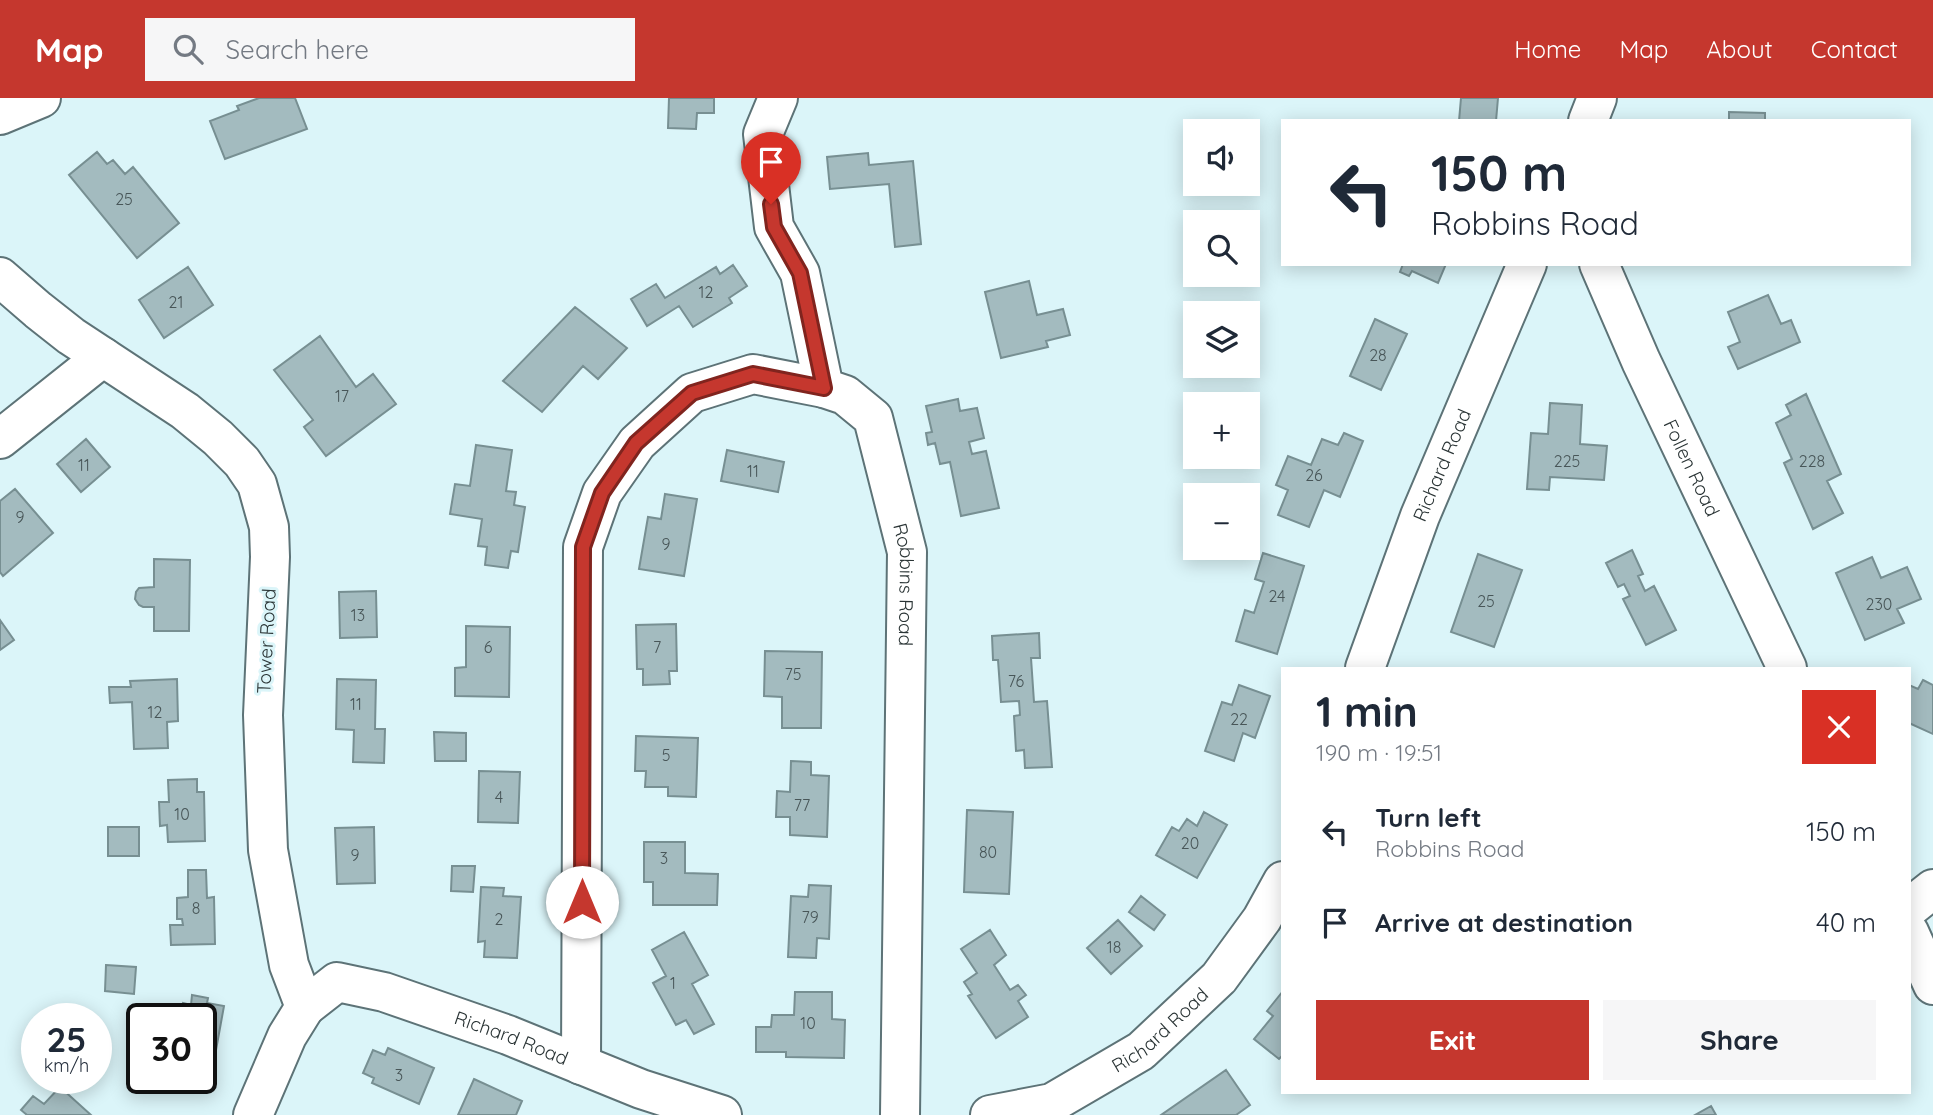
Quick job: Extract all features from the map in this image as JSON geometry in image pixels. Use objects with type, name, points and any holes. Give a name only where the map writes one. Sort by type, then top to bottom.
[{"type":"street","points":[[0,115],[41,98]]},
{"type":"street","points":[[778,98],[763,134],[774,227],[800,273],[824,388]]},
{"type":"street","points":[[1589,119],[1597,98]]},
{"type":"street","points":[[1595,119],[1597,98]]},
{"type":"street","name":"Richard Road","points":[[1365,667],[1420,516],[1526,266]]},
{"type":"street","name":"Follen Road","points":[[1601,266],[1642,361],[1787,667]]},
{"type":"street","name":"Tower Road","points":[[0,277],[38,310],[103,358],[186,411],[242,462],[257,484],[269,527],[270,557],[263,715],[268,850],[289,965],[305,1007]]},
{"type":"street","points":[[0,439],[103,358]]},
{"type":"street","name":"Robbins Road","points":[[581,1065],[583,547],[602,493],[636,443],[692,393],[753,374],[824,388],[845,395],[873,418],[907,552],[900,1115]]},
{"type":"street","name":"Richard Road","points":[[990,1115],[1052,1103],[1141,1051],[1219,978],[1262,919],[1281,885]]},
{"type":"street","points":[[1911,906],[1933,889]]},
{"type":"street","points":[[1911,936],[1933,985]]},
{"type":"street","name":"Richard Road","points":[[305,1007],[337,982],[384,992],[508,1035],[641,1089],[722,1115]]},
{"type":"street","points":[[253,1115],[287,1036],[305,1007]]},
{"type":"building","points":[[259,98],[295,98],[307,129],[225,159],[210,121],[239,110],[237,106]]},
{"type":"building","points":[[669,98],[714,98],[714,113],[697,113],[696,129],[668,128]]},
{"type":"building","points":[[1461,98],[1498,98],[1496,119],[1459,119]]},
{"type":"building","points":[[1729,112],[1765,113],[1765,119],[1729,119]]},
{"type":"building","points":[[97,152],[107,164],[113,160],[125,174],[133,167],[179,223],[137,258],[69,175]]},
{"type":"building","points":[[868,153],[869,165],[913,161],[921,244],[895,247],[889,184],[830,189],[827,157]]},
{"type":"building","points":[[733,265],[747,286],[729,298],[732,303],[693,327],[679,306],[647,326],[631,299],[656,284],[665,298],[716,267],[720,274]]},
{"type":"building","points":[[1402,266],[1445,266],[1438,283],[1412,271],[1409,276],[1400,272]]},
{"type":"building","points":[[188,267],[213,305],[164,338],[139,300]]},
{"type":"building","points":[[1029,281],[1037,315],[1063,309],[1070,335],[1046,341],[1048,347],[1001,358],[985,292]]},
{"type":"building","points":[[1768,295],[1781,324],[1791,320],[1800,342],[1738,369],[1728,347],[1740,342],[1728,312]]},
{"type":"building","points":[[575,307],[627,348],[598,379],[583,366],[542,412],[503,381]]},
{"type":"building","points":[[1375,319],[1407,334],[1381,390],[1350,376]]},
{"type":"building","points":[[320,336],[356,387],[373,374],[396,404],[326,456],[304,427],[313,420],[274,370]]},
{"type":"building","points":[[1806,394],[1841,474],[1827,481],[1843,513],[1813,529],[1784,463],[1792,459],[1776,423],[1791,415],[1786,405]]},
{"type":"building","points":[[958,399],[960,411],[977,408],[984,438],[969,442],[972,454],[986,451],[999,508],[961,516],[950,462],[940,464],[935,443],[928,445],[926,433],[932,432],[926,406]]},
{"type":"building","points":[[1550,403],[1582,405],[1580,444],[1607,446],[1604,480],[1550,477],[1549,490],[1527,489],[1531,433],[1548,434]]},
{"type":"building","points":[[1344,433],[1363,441],[1340,497],[1324,490],[1309,527],[1278,515],[1288,490],[1276,485],[1288,456],[1311,465],[1322,439],[1338,445]]},
{"type":"building","points":[[86,439],[110,467],[81,492],[57,464]]},
{"type":"building","points":[[476,445],[512,450],[506,491],[516,492],[514,505],[525,507],[518,552],[511,551],[508,568],[485,565],[487,547],[478,546],[482,519],[450,514],[455,484],[470,486]]},
{"type":"building","points":[[727,450],[784,462],[778,492],[721,481]]},
{"type":"building","points":[[15,489],[53,533],[3,576],[0,572],[0,501]]},
{"type":"building","points":[[665,494],[697,499],[684,576],[639,569],[648,517],[661,519]]},
{"type":"building","points":[[1632,550],[1643,574],[1638,576],[1645,591],[1654,586],[1676,630],[1646,645],[1623,599],[1630,596],[1624,584],[1618,587],[1606,563]]},
{"type":"building","points":[[1263,553],[1304,566],[1277,654],[1236,641],[1245,610],[1254,613],[1264,582],[1255,579]]},
{"type":"building","points":[[1478,554],[1522,570],[1494,647],[1451,632]]},
{"type":"building","points":[[1872,557],[1881,578],[1907,567],[1921,599],[1897,609],[1904,623],[1865,640],[1836,573]]},
{"type":"building","points":[[154,559],[190,560],[189,631],[154,631],[154,607],[143,607],[135,599],[139,588],[154,587]]},
{"type":"building","points":[[376,591],[377,637],[340,638],[339,592]]},
{"type":"building","points":[[0,620],[14,640],[0,650]]},
{"type":"building","points":[[676,624],[677,671],[669,671],[670,684],[643,685],[643,669],[637,669],[636,625]]},
{"type":"building","points":[[466,626],[510,627],[509,697],[455,696],[455,668],[466,667]]},
{"type":"building","points":[[1039,633],[1040,658],[1031,658],[1034,702],[1047,701],[1052,767],[1025,768],[1024,750],[1016,751],[1014,716],[1020,715],[1019,701],[1001,702],[998,660],[993,660],[992,636]]},
{"type":"building","points":[[765,651],[822,652],[821,728],[782,728],[782,697],[764,696]]},
{"type":"building","points":[[177,679],[178,721],[167,722],[168,748],[134,749],[132,702],[110,703],[109,687],[131,687],[130,681]]},
{"type":"building","points":[[337,679],[376,680],[375,729],[385,729],[384,763],[353,762],[354,730],[336,729]]},
{"type":"building","points":[[1923,680],[1933,685],[1933,734],[1911,724],[1911,686],[1918,689]]},
{"type":"building","points":[[1239,685],[1270,696],[1255,738],[1243,733],[1234,761],[1205,751],[1222,702],[1232,705]]},
{"type":"building","points":[[434,732],[466,733],[466,761],[435,761]]},
{"type":"building","points":[[636,736],[698,738],[696,797],[668,796],[668,787],[645,787],[646,771],[635,771]]},
{"type":"building","points":[[791,761],[811,762],[811,775],[829,776],[827,837],[790,835],[790,817],[776,817],[777,791],[790,792]]},
{"type":"building","points":[[479,771],[520,772],[518,823],[478,822]]},
{"type":"building","points":[[197,779],[197,792],[204,792],[205,841],[168,842],[167,825],[160,826],[159,802],[169,802],[168,780]]},
{"type":"building","points":[[967,810],[1013,812],[1009,894],[964,892]]},
{"type":"building","points":[[1204,812],[1227,825],[1197,878],[1156,855],[1172,827],[1179,831],[1187,819],[1197,826]]},
{"type":"building","points":[[108,827],[139,827],[139,856],[108,856]]},
{"type":"building","points":[[374,827],[375,883],[337,884],[335,828]]},
{"type":"building","points":[[644,842],[685,842],[685,873],[718,874],[717,905],[653,905],[653,882],[644,882]]},
{"type":"building","points":[[452,866],[475,866],[473,892],[451,891]]},
{"type":"building","points":[[188,870],[206,870],[207,898],[214,897],[215,944],[171,945],[170,925],[183,925],[182,919],[177,919],[177,898],[188,897]]},
{"type":"building","points":[[809,885],[831,886],[829,939],[817,938],[816,958],[788,957],[791,896],[808,897]]},
{"type":"building","points":[[481,887],[504,888],[503,896],[521,897],[517,958],[484,957],[485,941],[478,942]]},
{"type":"building","points":[[1141,896],[1165,915],[1154,930],[1129,912]]},
{"type":"building","points":[[1118,920],[1142,946],[1111,974],[1087,948]]},
{"type":"building","points":[[990,930],[1006,955],[994,965],[1010,990],[1018,985],[1026,995],[1018,1001],[1028,1017],[996,1038],[968,996],[972,994],[964,982],[977,973],[961,949]]},
{"type":"building","points":[[684,932],[708,975],[692,984],[714,1024],[694,1034],[686,1020],[676,1025],[653,983],[666,976],[652,950]]},
{"type":"building","points":[[106,965],[136,967],[134,994],[105,991]]},
{"type":"building","points":[[795,992],[832,992],[832,1019],[845,1020],[844,1058],[786,1057],[786,1052],[756,1052],[756,1027],[771,1027],[772,1015],[794,1015]]},
{"type":"building","points":[[1281,994],[1279,1059],[1254,1039],[1273,1016],[1267,1011]]},
{"type":"building","points":[[192,995],[208,998],[207,1003],[191,1003]]},
{"type":"building","points":[[217,1005],[224,1006],[217,1044]]},
{"type":"building","points":[[388,1048],[434,1068],[419,1104],[372,1083],[374,1078],[363,1073],[373,1050],[385,1055]]},
{"type":"building","points":[[1226,1070],[1250,1105],[1236,1115],[1161,1115]]},
{"type":"building","points":[[474,1079],[522,1101],[516,1115],[458,1115]]},
{"type":"building","points":[[53,1094],[68,1094],[91,1115],[27,1115],[21,1110],[33,1096],[44,1104]]},
{"type":"building","points":[[1711,1106],[1716,1115],[1695,1115]]},
{"type":"route","points":[[582,902],[583,547],[602,493],[636,443],[692,393],[753,374],[824,388],[800,273],[774,227],[771,204]]}]
